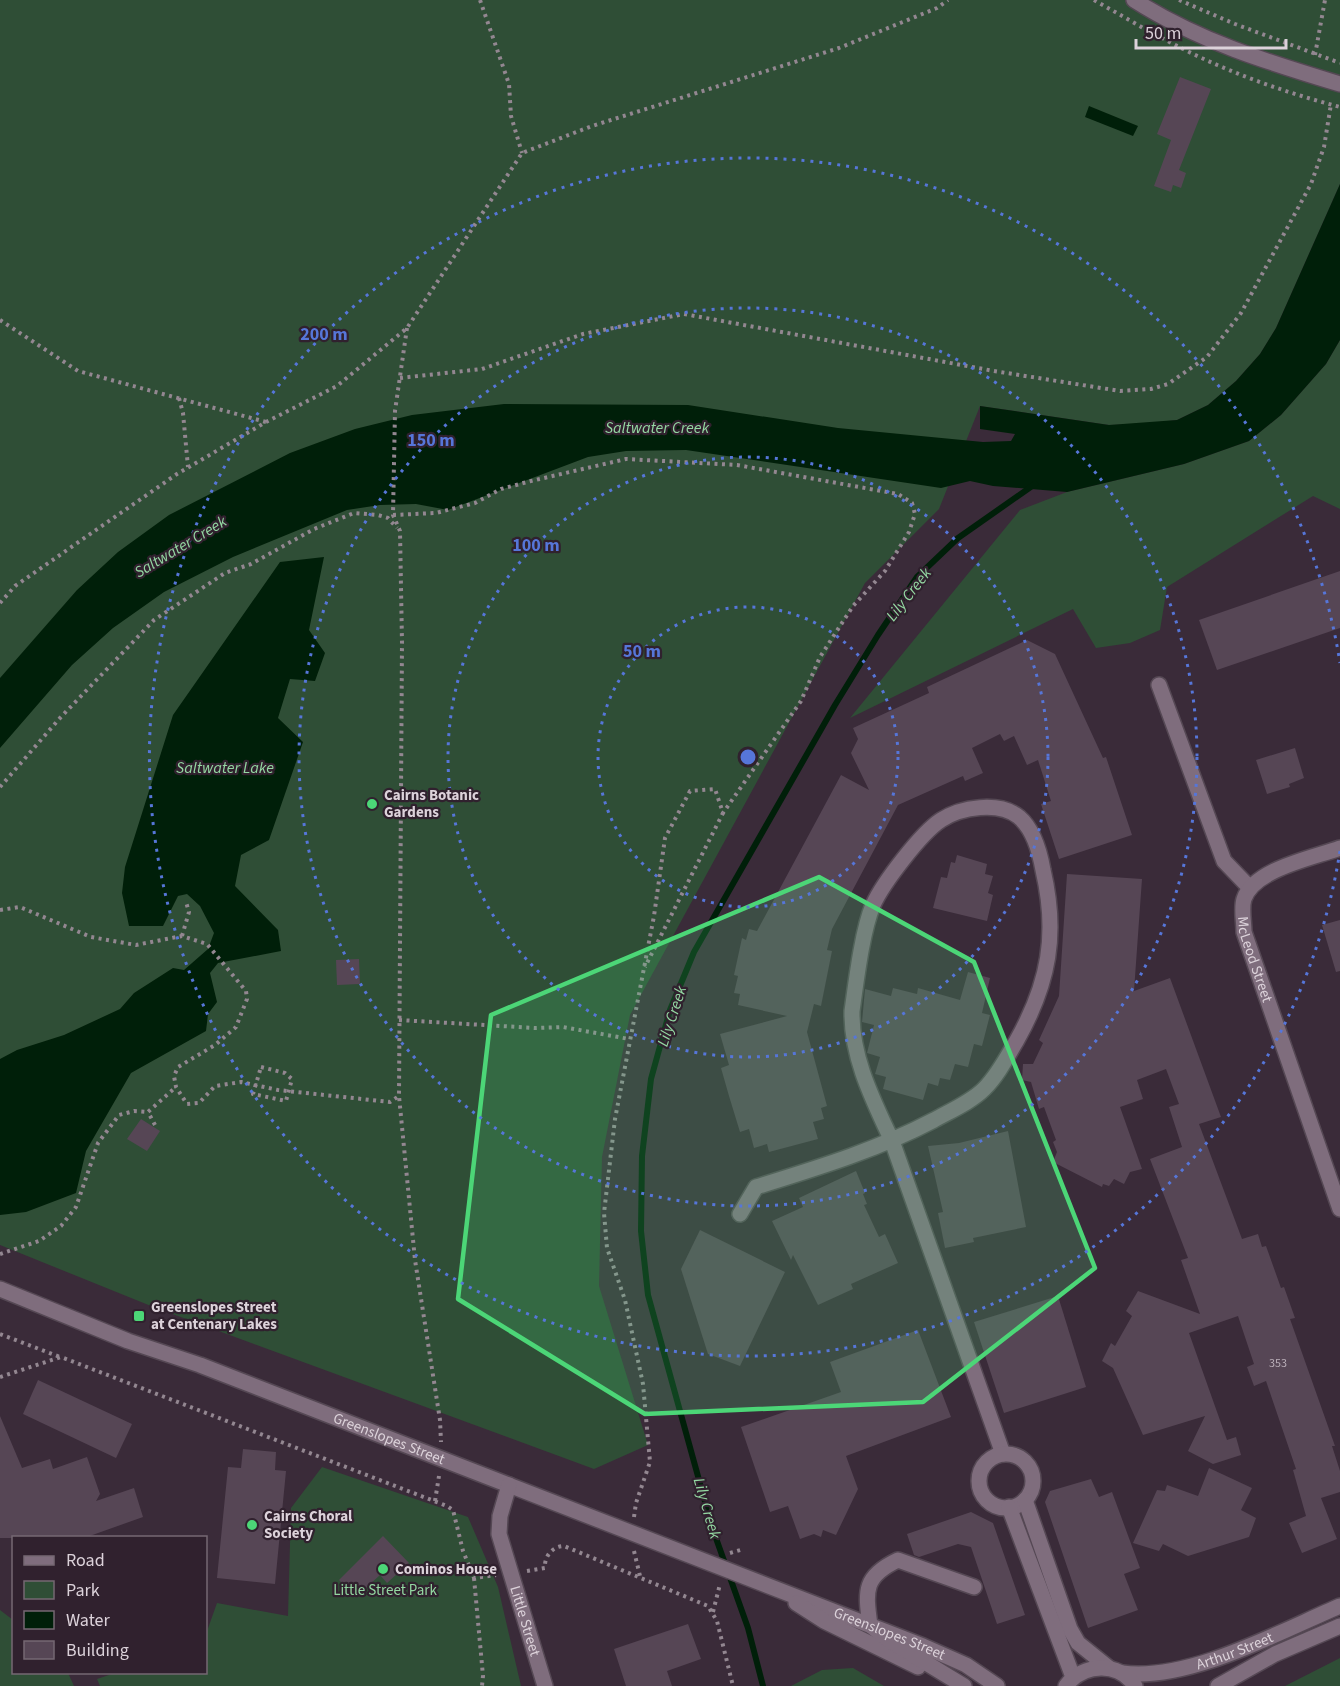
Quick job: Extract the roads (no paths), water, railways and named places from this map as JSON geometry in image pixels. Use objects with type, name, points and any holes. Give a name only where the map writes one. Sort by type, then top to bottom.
[{"type":"street","points":[[1134,0],[1179,27],[1216,44],[1340,84]]},
{"type":"street","points":[[1159,685],[1224,861],[1250,888],[1266,874],[1340,848]]},
{"type":"street","points":[[740,1214],[756,1187],[867,1152],[892,1141],[953,1110],[983,1090],[998,1071],[1032,1013],[1044,980],[1052,922],[1041,862],[1031,833],[1019,817],[1000,809],[972,808],[941,820],[908,853],[873,905],[856,977],[851,1028],[869,1092],[892,1141],[1003,1454]]},
{"type":"street","name":"McLeod Street","points":[[1250,888],[1243,900],[1244,932],[1340,1209]]},
{"type":"street","name":"Greenslopes Street","points":[[0,1288],[128,1341],[200,1365],[870,1625],[952,1658],[997,1686]]},
{"type":"street","points":[[1003,1454],[1019,1457],[1030,1469],[1032,1486],[1025,1500],[1009,1507],[991,1503],[980,1488],[979,1479],[986,1462],[1003,1454]]},
{"type":"street","name":"Little Street","points":[[509,1485],[500,1516],[499,1534],[545,1686]]},
{"type":"street","points":[[1025,1500],[1070,1629],[1085,1649],[1135,1686]]},
{"type":"street","points":[[1009,1507],[1070,1682]]},
{"type":"street","points":[[964,1686],[887,1639],[870,1625],[867,1603],[869,1584],[877,1570],[898,1560],[974,1587]]},
{"type":"street","name":"Greenslopes Street","points":[[779,1591],[824,1621],[958,1686]]},
{"type":"street","points":[[1334,1608],[1340,1598]]},
{"type":"street","name":"Arthur Street","points":[[1070,1682],[1090,1669],[1154,1674],[1182,1668],[1227,1653],[1334,1608]]},
{"type":"street","name":"Arthur Street","points":[[1218,1686],[1275,1654],[1340,1626]]},
{"type":"water","points":[[1089,106],[1138,126],[1133,136],[1085,117]]},
{"type":"water","name":"Saltwater Creek","points":[[1340,184],[1340,340],[1326,364],[1281,415],[1249,441],[1184,464],[1067,492],[993,486],[970,481],[941,488],[686,450],[626,451],[588,457],[448,510],[416,504],[380,505],[347,510],[233,557],[164,592],[113,628],[72,665],[0,748],[0,678],[77,590],[118,552],[169,515],[290,453],[355,429],[412,415],[504,404],[688,405],[838,428],[983,442],[1011,441],[1015,434],[980,429],[980,406],[1109,425],[1177,420],[1208,405],[1236,381],[1260,354],[1276,328]]},
{"type":"water","name":"Saltwater Lake","points":[[324,557],[309,630],[325,653],[315,681],[290,679],[278,718],[303,742],[269,840],[241,855],[235,886],[278,930],[281,951],[218,963],[210,973],[217,1002],[208,1014],[206,1031],[131,1073],[86,1151],[76,1193],[26,1212],[0,1215],[0,1059],[17,1050],[64,1035],[120,1009],[134,993],[173,968],[184,970],[208,949],[214,933],[200,906],[187,894],[178,896],[163,926],[129,926],[122,893],[125,867],[173,715],[280,562]]},
{"type":"waterway","name":"Lily Creek","points":[[763,1686],[748,1628],[712,1527],[648,1295],[641,1231],[642,1156],[651,1079],[670,1010],[694,952],[835,705],[878,635],[917,577],[958,538],[1035,484]]},
{"type":"place","name":"Cairns Botanic Gardens","points":[[372,804]]},
{"type":"place","name":"Greenslopes Street at Centenary Lakes","points":[[139,1316]]},
{"type":"place","name":"Cairns Choral Society","points":[[252,1525]]},
{"type":"place","name":"Cominos House","points":[[383,1569]]},
{"type":"park label","name":"Little Street Park","points":[[385,1590]]}]
